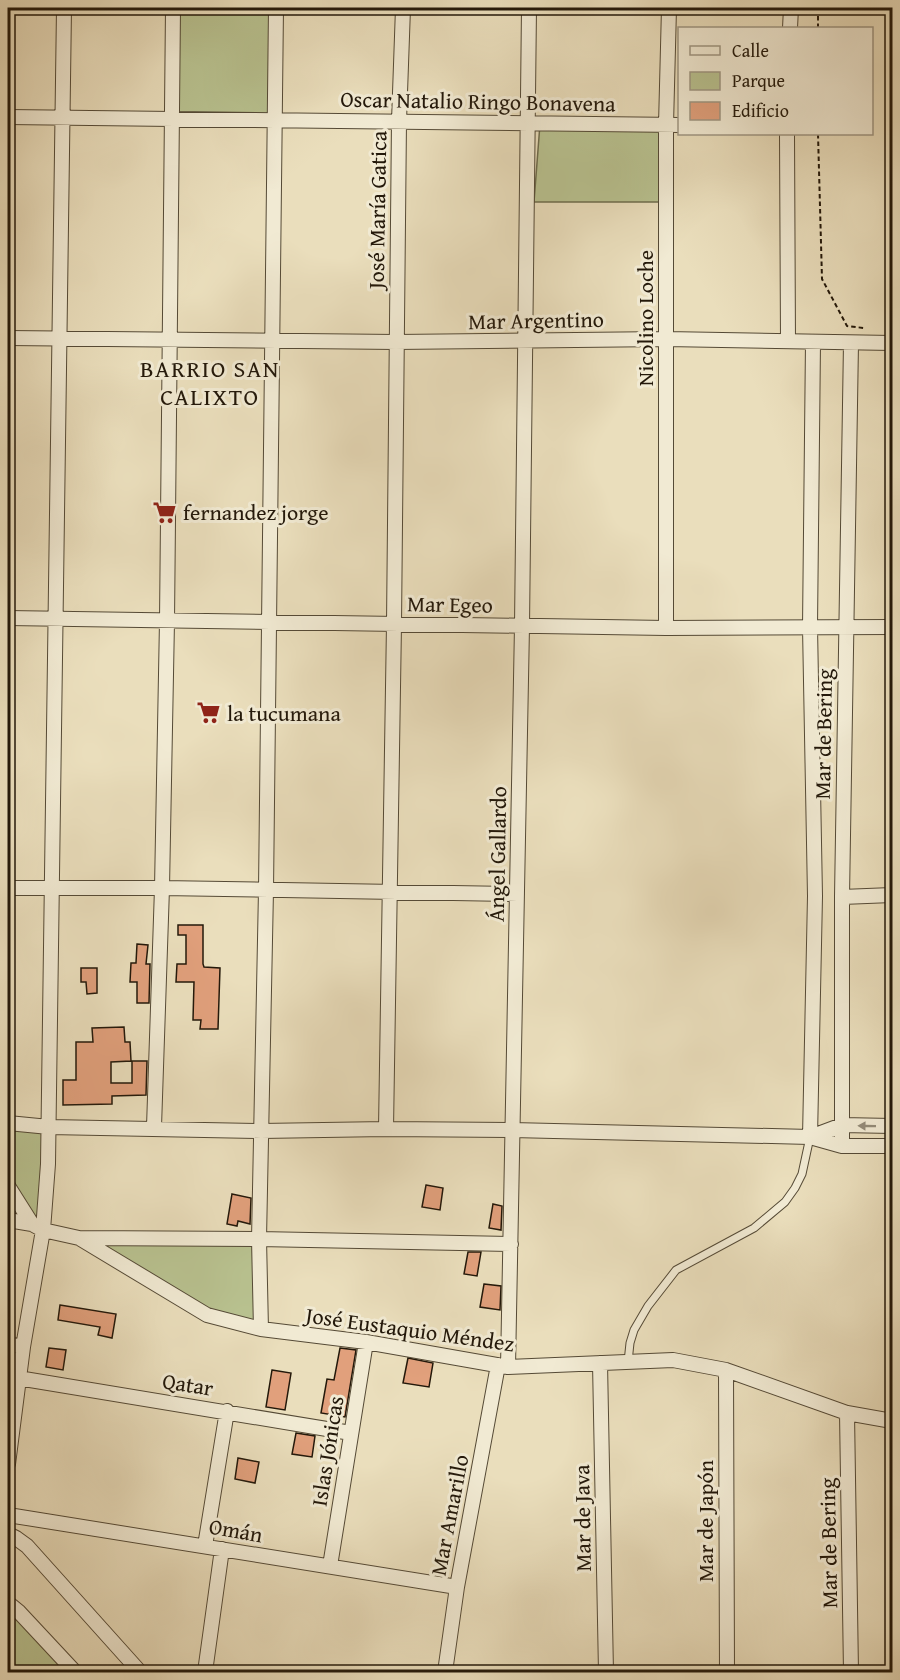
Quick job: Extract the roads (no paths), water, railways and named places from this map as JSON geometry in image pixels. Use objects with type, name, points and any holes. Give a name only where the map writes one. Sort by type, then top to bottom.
[{"type":"street","points":[[8,1464],[49,1127],[54,619],[64,8]]},
{"type":"street","points":[[154,1127],[162,888],[167,621],[173,8]]},
{"type":"street","points":[[261,1329],[259,1239],[266,890],[276,8]]},
{"type":"street","name":"José María Gatica","points":[[386,1129],[399,121],[403,8]]},
{"type":"street","name":"Ángel Gallardo","points":[[503,1366],[511,1244],[522,626],[529,8]]},
{"type":"street","name":"Nicolino Loche","points":[[666,628],[666,339],[673,124],[669,8]]},
{"type":"street","points":[[790,27],[791,8]]},
{"type":"street","name":"Oscar Natalio Ringo Bonavena","points":[[8,117],[673,124]]},
{"type":"street","points":[[787,135],[788,341]]},
{"type":"street","name":"Mar Argentino","points":[[8,338],[396,342],[666,339],[892,344]]},
{"type":"street","points":[[810,1137],[815,896],[810,627],[813,342]]},
{"type":"street","name":"Mar de Bering","points":[[842,1146],[845,627],[851,342]]},
{"type":"street","name":"Mar Egeo","points":[[8,618],[666,628],[892,627]]},
{"type":"street","points":[[8,888],[162,888],[517,894]]},
{"type":"street","points":[[842,897],[892,896]]},
{"type":"street","points":[[8,1123],[49,1127],[154,1127],[261,1131],[512,1130],[810,1137],[842,1146],[892,1146]]},
{"type":"street","points":[[810,1137],[842,1125],[892,1126]]},
{"type":"street","points":[[8,1186],[38,1227]]},
{"type":"street","points":[[8,1220],[79,1238],[511,1244]]},
{"type":"street","name":"José Eustaquio Méndez","points":[[79,1238],[207,1315],[261,1329],[366,1342],[503,1366],[673,1360],[726,1370],[847,1413],[892,1421]]},
{"type":"street","name":"Islas Jónicas","points":[[330,1566],[366,1342]]},
{"type":"street","points":[[8,1344],[23,1347]]},
{"type":"street","name":"Mar de Java","points":[[600,1364],[606,1672]]},
{"type":"street","name":"Mar Amarillo","points":[[445,1672],[457,1587],[503,1366]]},
{"type":"street","name":"Mar de Japón","points":[[726,1370],[727,1672]]},
{"type":"street","name":"Qatar","points":[[18,1378],[351,1432]]},
{"type":"street","points":[[205,1546],[227,1411]]},
{"type":"street","name":"Mar de Bering","points":[[847,1413],[851,1672]]},
{"type":"street","name":"Omán","points":[[8,1515],[457,1587]]},
{"type":"street","points":[[8,1534],[27,1546],[140,1672]]},
{"type":"street","points":[[205,1672],[222,1549]]},
{"type":"street","points":[[8,1603],[75,1672]]},
{"type":"lane","points":[[628,1362],[634,1330],[648,1306],[676,1270],[753,1228],[785,1202],[802,1174],[810,1137]]},
{"type":"place","name":"fernandez jorge","points":[[165,512]]},
{"type":"place","name":"la tucumana","points":[[209,713]]},
{"type":"district","name":"BARRIO SAN CALIXTO","points":[[210,382]]}]
